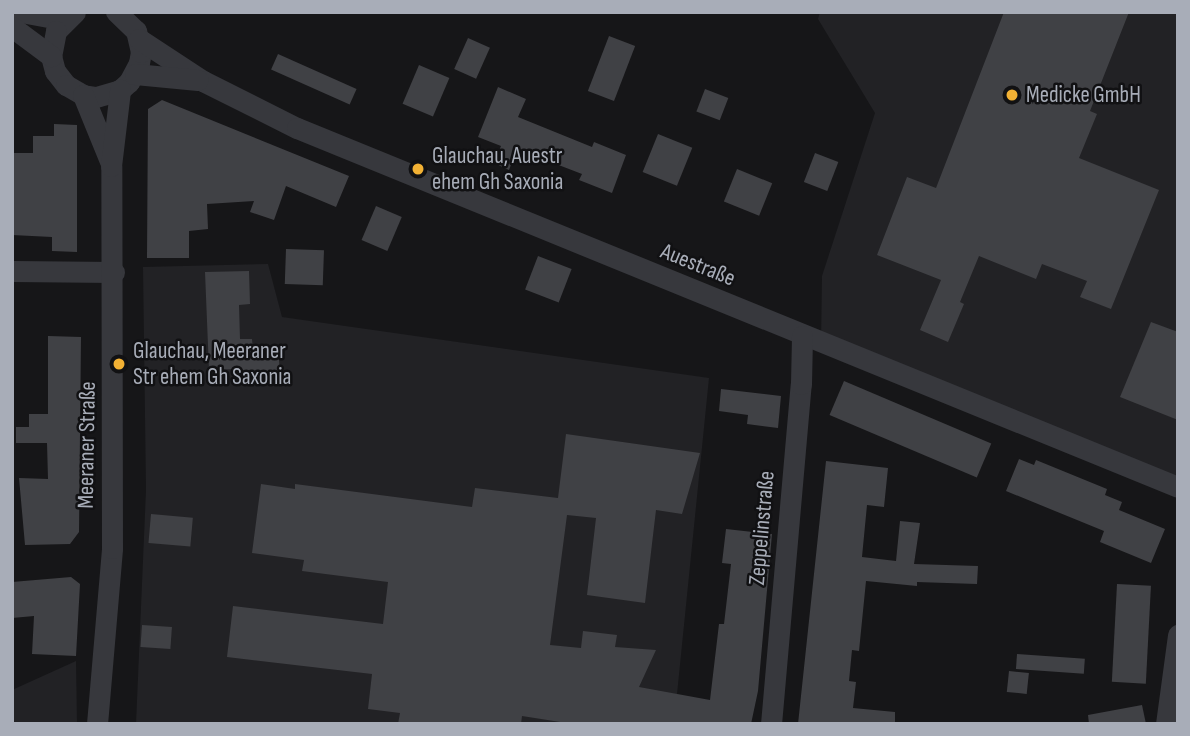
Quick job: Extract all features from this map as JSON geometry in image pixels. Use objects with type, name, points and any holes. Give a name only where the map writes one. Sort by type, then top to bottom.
[{"type":"street","points":[[21,12],[70,16],[52,43],[51,56],[60,78],[83,95],[108,95],[120,90],[135,74],[141,52],[139,39]]},
{"type":"street","name":"Auestraße","points":[[117,12],[130,23],[139,39],[203,81],[298,128],[802,336],[1178,487]]},
{"type":"street","points":[[12,27],[51,56]]},
{"type":"street","name":"Auestraße","points":[[135,74],[203,81]]},
{"type":"street","name":"Meeraner Straße","points":[[97,724],[112,548],[114,272],[111,166],[120,90]]},
{"type":"street","name":"Meeraner Straße","points":[[83,95],[111,166]]},
{"type":"street","points":[[12,271],[114,272]]},
{"type":"street","name":"Zeppelinstraße","points":[[771,724],[802,336]]},
{"type":"street","points":[[1166,724],[1178,635]]},
{"type":"shaded area","points":[[820,12],[1178,12],[1178,485],[821,344],[822,276],[875,113],[818,19]]},
{"type":"shaded area","points":[[268,264],[282,317],[709,378],[674,724],[136,724],[146,490],[143,267]]},
{"type":"shaded area","points":[[76,661],[77,724],[12,724],[12,690]]},
{"type":"building","points":[[1004,12],[1129,12],[1090,111],[1097,114],[1079,158],[1159,190],[1111,309],[1080,297],[1087,281],[1042,264],[1036,279],[979,256],[960,302],[964,304],[948,342],[920,330],[941,280],[877,255],[907,177],[936,188]]},
{"type":"building","points":[[609,36],[635,46],[614,101],[588,91]]},
{"type":"building","points":[[468,38],[490,48],[476,79],[454,69]]},
{"type":"building","points":[[278,54],[357,89],[350,105],[271,70]]},
{"type":"building","points":[[419,65],[449,78],[433,117],[403,104]]},
{"type":"building","points":[[498,87],[526,99],[518,117],[592,147],[594,142],[626,155],[612,193],[579,180],[582,174],[517,149],[509,170],[494,163],[501,146],[478,137]]},
{"type":"building","points":[[705,89],[728,98],[720,120],[696,111]]},
{"type":"building","points":[[162,100],[349,176],[336,207],[286,186],[274,220],[250,212],[254,201],[207,204],[208,229],[189,231],[189,258],[147,258],[148,109]]},
{"type":"building","points":[[54,124],[77,125],[77,252],[52,251],[52,237],[12,235],[12,153],[33,153],[33,136],[54,136]]},
{"type":"building","points":[[658,134],[692,148],[677,186],[643,172]]},
{"type":"building","points":[[815,153],[838,162],[827,191],[804,182]]},
{"type":"building","points":[[737,169],[772,183],[759,216],[724,201]]},
{"type":"building","points":[[376,206],[402,217],[387,251],[362,240]]},
{"type":"building","points":[[286,249],[324,250],[323,285],[285,284]]},
{"type":"building","points":[[538,256],[572,269],[559,303],[525,290]]},
{"type":"building","points":[[249,271],[250,304],[239,305],[240,339],[252,339],[253,350],[278,349],[280,372],[238,377],[238,369],[209,370],[205,272]]},
{"type":"building","points":[[1151,322],[1178,332],[1178,420],[1120,397]]},
{"type":"building","points":[[48,336],[81,337],[79,532],[70,544],[25,545],[19,478],[48,479],[47,443],[16,443],[16,427],[29,427],[29,414],[48,414]]},
{"type":"building","points":[[844,381],[991,444],[977,478],[830,415]]},
{"type":"building","points":[[721,389],[781,396],[778,428],[747,424],[748,415],[719,411]]},
{"type":"building","points":[[566,434],[700,453],[682,514],[656,510],[645,603],[587,595],[596,518],[567,515],[550,645],[581,648],[583,631],[617,635],[615,647],[656,650],[639,687],[710,700],[719,624],[724,624],[731,564],[722,563],[726,529],[772,534],[758,691],[751,724],[573,724],[522,716],[521,724],[398,724],[400,713],[368,709],[372,674],[227,657],[233,606],[383,624],[388,582],[302,571],[304,560],[252,553],[261,484],[295,489],[295,484],[472,507],[475,488],[558,498]]},
{"type":"building","points":[[1019,459],[1034,465],[1036,460],[1107,489],[1105,495],[1122,502],[1119,510],[1165,529],[1151,563],[1100,542],[1104,531],[1006,491]]},
{"type":"building","points":[[826,461],[888,468],[884,507],[867,505],[862,557],[896,561],[900,521],[920,523],[914,564],[978,566],[977,584],[917,582],[917,586],[866,581],[859,651],[852,650],[849,681],[856,682],[853,708],[895,712],[895,724],[798,724]]},
{"type":"building","points":[[151,514],[193,518],[190,547],[148,543]]},
{"type":"building","points":[[71,577],[80,584],[76,656],[32,654],[34,616],[12,618],[12,582]]},
{"type":"building","points":[[1117,584],[1151,586],[1146,684],[1112,682]]},
{"type":"building","points":[[142,625],[172,627],[170,649],[140,647]]},
{"type":"building","points":[[1017,654],[1085,659],[1084,674],[1016,669]]},
{"type":"building","points":[[1009,671],[1029,673],[1027,694],[1007,692]]},
{"type":"building","points":[[1142,705],[1146,724],[1089,724],[1088,715]]},
{"type":"place","name":"Medicke GmbH","points":[[1012,95]]},
{"type":"place","name":"Glauchau, Auestr ehem Gh Saxonia","points":[[418,169]]},
{"type":"place","name":"Glauchau, Meeraner Str ehem Gh Saxonia","points":[[119,364]]}]
